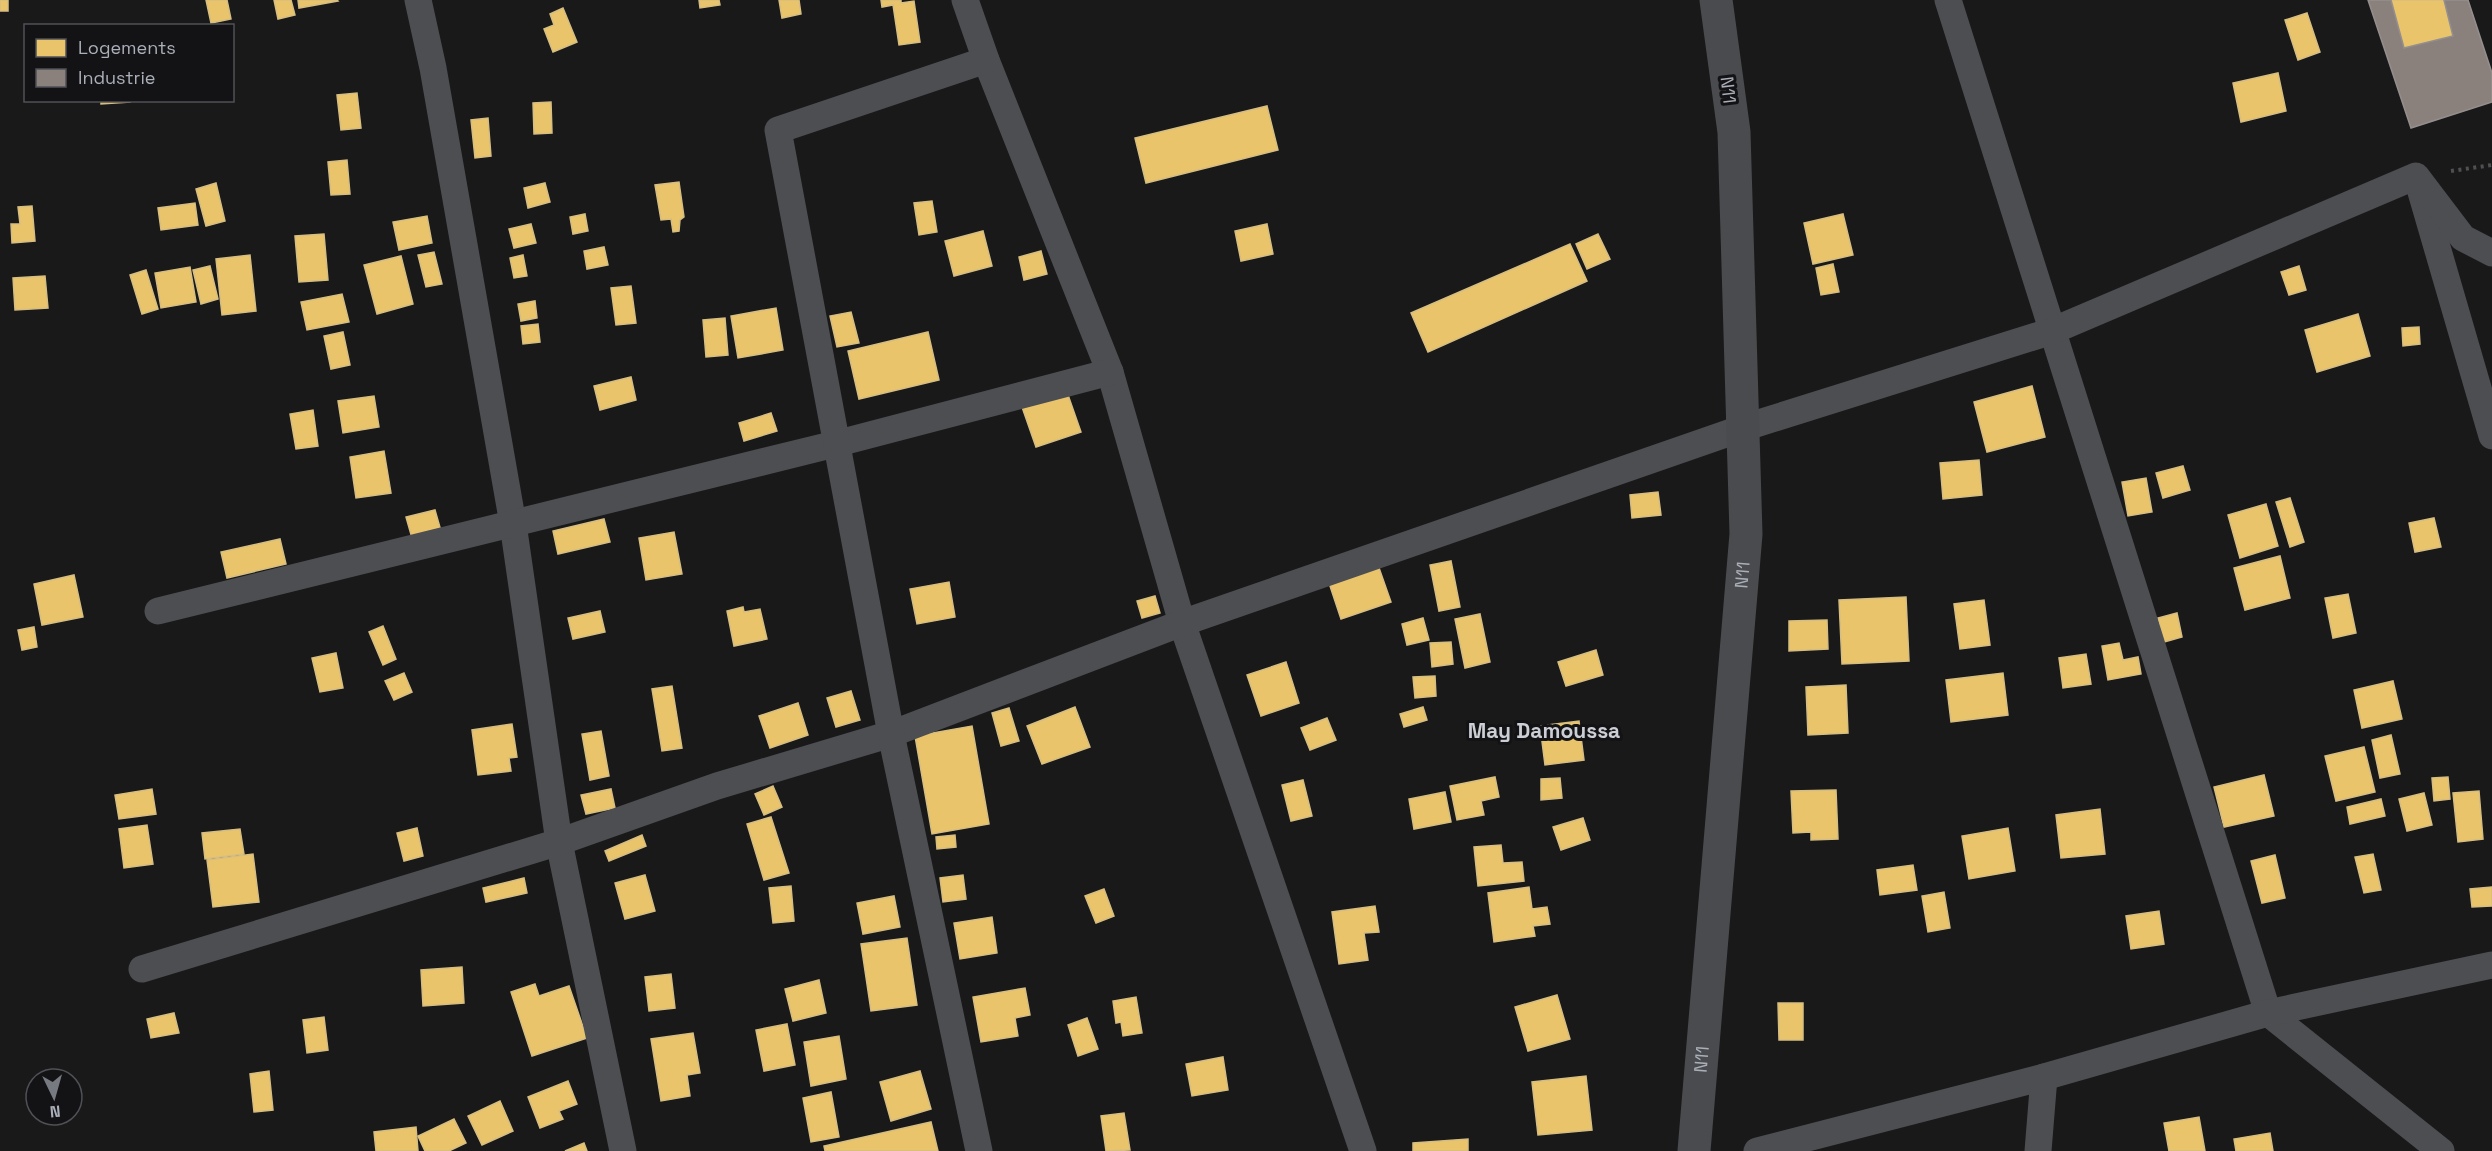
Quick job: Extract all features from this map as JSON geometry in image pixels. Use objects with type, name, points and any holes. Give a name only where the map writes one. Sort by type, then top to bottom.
[{"type":"main road","name":"N11","points":[[1694,1151],[1746,534],[1734,132],[1716,0]]},
{"type":"street","points":[[418,0],[433,68],[513,524],[559,843],[623,1151]]},
{"type":"street","points":[[964,0],[1110,372],[1182,623],[1364,1151]]},
{"type":"street","points":[[1948,0],[2268,1013],[2441,1151]]},
{"type":"street","points":[[979,1151],[891,734],[778,130],[986,60]]},
{"type":"street","points":[[142,969],[559,843],[717,786],[891,734],[1182,623],[1743,428],[2052,331],[2416,176]]},
{"type":"street","points":[[2416,176],[2463,238],[2492,253]]},
{"type":"street","points":[[2416,176],[2492,436]]},
{"type":"street","points":[[158,611],[835,444],[1110,372]]},
{"type":"street","points":[[1757,1151],[2044,1077],[2268,1013],[2492,965]]},
{"type":"street","points":[[2038,1151],[2044,1077]]},
{"type":"path","points":[[2416,176],[2492,165]]},
{"type":"building: Logements","points":[[0,0],[8,0],[8,11],[0,11]]},
{"type":"building: Logements","points":[[206,0],[227,0],[231,19],[211,23]]},
{"type":"building: Logements","points":[[274,0],[291,0],[295,15],[278,19]]},
{"type":"building: Logements","points":[[298,0],[337,0],[338,1],[299,8]]},
{"type":"building: Logements","points":[[699,0],[719,0],[720,5],[700,8]]},
{"type":"building: Logements","points":[[779,0],[799,0],[801,14],[782,18]]},
{"type":"building: Logements","points":[[881,0],[901,0],[901,3],[914,1],[920,42],[899,45],[893,5],[882,7]]},
{"type":"building: Logements","points":[[2391,0],[2444,0],[2453,36],[2404,48]]},
{"type":"building: Logements","points":[[563,8],[577,42],[553,52],[544,29],[554,25],[550,14]]},
{"type":"building: Logements","points":[[2307,13],[2320,52],[2298,60],[2285,20]]},
{"type":"building: Logements","points":[[2278,73],[2286,111],[2241,122],[2233,83]]},
{"type":"building: Logements","points":[[357,93],[361,128],[341,130],[337,95]]},
{"type":"building: Logements","points":[[101,102],[130,102],[101,104]]},
{"type":"building: Logements","points":[[551,102],[552,133],[534,134],[533,103]]},
{"type":"building: Logements","points":[[1267,106],[1278,150],[1146,183],[1135,138]]},
{"type":"building: Logements","points":[[488,118],[491,156],[475,158],[471,120]]},
{"type":"building: Logements","points":[[347,160],[350,194],[331,195],[328,162]]},
{"type":"building: Logements","points":[[679,182],[684,217],[680,220],[679,231],[673,232],[671,219],[661,220],[655,185]]},
{"type":"building: Logements","points":[[216,183],[225,221],[206,226],[196,189]]},
{"type":"building: Logements","points":[[545,183],[550,202],[528,208],[524,188]]},
{"type":"building: Logements","points":[[932,201],[937,232],[919,235],[914,203]]},
{"type":"building: Logements","points":[[195,203],[198,225],[161,230],[158,208]]},
{"type":"building: Logements","points":[[32,206],[35,241],[12,243],[11,224],[20,224],[18,207]]},
{"type":"building: Logements","points":[[585,214],[588,231],[573,234],[570,217]]},
{"type":"building: Logements","points":[[1843,214],[1853,255],[1813,264],[1804,223]]},
{"type":"building: Logements","points":[[427,216],[432,243],[399,250],[393,222]]},
{"type":"building: Logements","points":[[531,224],[536,243],[514,248],[509,229]]},
{"type":"building: Logements","points":[[1267,224],[1273,254],[1241,261],[1235,231]]},
{"type":"building: Logements","points":[[983,231],[992,266],[954,276],[945,241]]},
{"type":"building: Logements","points":[[324,234],[328,280],[299,282],[295,236]]},
{"type":"building: Logements","points":[[1598,234],[1610,259],[1587,269],[1576,244]]},
{"type":"building: Logements","points":[[1570,244],[1587,281],[1428,352],[1411,313]]},
{"type":"building: Logements","points":[[604,247],[608,265],[587,269],[584,251]]},
{"type":"building: Logements","points":[[1041,251],[1047,274],[1024,280],[1019,257]]},
{"type":"building: Logements","points":[[434,252],[442,284],[426,287],[418,255]]},
{"type":"building: Logements","points":[[250,255],[256,311],[222,315],[216,259]]},
{"type":"building: Logements","points":[[523,255],[527,276],[514,278],[510,258]]},
{"type":"building: Logements","points":[[401,256],[413,304],[377,314],[364,265]]},
{"type":"building: Logements","points":[[1833,264],[1839,292],[1821,295],[1816,268]]},
{"type":"building: Logements","points":[[210,266],[218,299],[201,304],[193,270]]},
{"type":"building: Logements","points":[[2299,266],[2306,290],[2289,295],[2281,272]]},
{"type":"building: Logements","points":[[190,267],[196,302],[161,308],[155,273]]},
{"type":"building: Logements","points":[[146,270],[158,309],[142,314],[130,275]]},
{"type":"building: Logements","points":[[45,276],[48,308],[15,310],[13,278]]},
{"type":"building: Logements","points":[[631,286],[636,323],[616,325],[611,288]]},
{"type":"building: Logements","points":[[342,294],[349,322],[307,330],[301,302]]},
{"type":"building: Logements","points":[[535,301],[537,318],[521,321],[518,304]]},
{"type":"building: Logements","points":[[776,308],[783,350],[738,358],[731,316]]},
{"type":"building: Logements","points":[[851,312],[859,343],[837,347],[830,316]]},
{"type":"building: Logements","points":[[2358,314],[2370,356],[2317,372],[2305,330]]},
{"type":"building: Logements","points":[[725,318],[728,355],[706,357],[703,320]]},
{"type":"building: Logements","points":[[538,324],[540,342],[523,344],[521,326]]},
{"type":"building: Logements","points":[[2419,327],[2420,344],[2403,346],[2402,328]]},
{"type":"building: Logements","points":[[343,332],[350,365],[331,369],[324,336]]},
{"type":"building: Logements","points":[[928,332],[939,380],[859,399],[848,351]]},
{"type":"building: Logements","points":[[631,377],[636,400],[600,410],[594,386]]},
{"type":"building: Logements","points":[[2032,386],[2045,437],[1987,452],[1974,402]]},
{"type":"building: Logements","points":[[1067,392],[1081,432],[1036,447],[1022,407]]},
{"type":"building: Logements","points":[[374,396],[379,427],[343,433],[338,401]]},
{"type":"building: Logements","points":[[313,410],[318,446],[296,449],[290,414]]},
{"type":"building: Logements","points":[[771,413],[777,431],[744,441],[739,423]]},
{"type":"building: Logements","points":[[384,451],[391,493],[356,498],[350,457]]},
{"type":"building: Logements","points":[[1979,460],[1982,495],[1943,499],[1940,463]]},
{"type":"building: Logements","points":[[2183,466],[2190,490],[2163,498],[2156,473]]},
{"type":"building: Logements","points":[[2146,478],[2152,512],[2128,516],[2122,482]]},
{"type":"building: Logements","points":[[1658,492],[1661,515],[1632,518],[1630,495]]},
{"type":"building: Logements","points":[[2290,498],[2304,542],[2290,547],[2276,502]]},
{"type":"building: Logements","points":[[2266,504],[2278,546],[2240,558],[2228,515]]},
{"type":"building: Logements","points":[[435,510],[441,531],[412,538],[406,517]]},
{"type":"building: Logements","points":[[2434,518],[2441,547],[2415,552],[2409,523]]},
{"type":"building: Logements","points":[[604,519],[610,542],[558,554],[553,531]]},
{"type":"building: Logements","points":[[674,532],[682,574],[646,580],[639,538]]},
{"type":"building: Logements","points":[[280,539],[286,564],[227,578],[221,552]]},
{"type":"building: Logements","points":[[2280,556],[2290,598],[2245,610],[2234,568]]},
{"type":"building: Logements","points":[[1451,561],[1460,607],[1439,611],[1430,565]]},
{"type":"building: Logements","points":[[1378,565],[1391,602],[1341,619],[1329,583]]},
{"type":"building: Logements","points":[[74,575],[83,617],[42,625],[34,584]]},
{"type":"building: Logements","points":[[949,582],[955,617],[917,624],[910,589]]},
{"type":"building: Logements","points":[[2348,594],[2356,633],[2333,638],[2325,598]]},
{"type":"building: Logements","points":[[1155,596],[1160,613],[1142,618],[1137,601]]},
{"type":"building: Logements","points":[[1906,597],[1909,661],[1842,664],[1839,600]]},
{"type":"building: Logements","points":[[1984,600],[1990,645],[1960,649],[1954,604]]},
{"type":"building: Logements","points":[[743,607],[744,612],[760,609],[767,639],[734,646],[727,611]]},
{"type":"building: Logements","points":[[600,611],[605,632],[573,639],[568,618]]},
{"type":"building: Logements","points":[[2177,613],[2182,637],[2164,642],[2158,618]]},
{"type":"building: Logements","points":[[1480,614],[1490,662],[1465,668],[1455,619]]},
{"type":"building: Logements","points":[[1423,618],[1429,640],[1407,645],[1402,624]]},
{"type":"building: Logements","points":[[1827,620],[1828,649],[1789,651],[1789,621]]},
{"type":"building: Logements","points":[[383,626],[396,659],[383,665],[369,632]]},
{"type":"building: Logements","points":[[34,627],[37,647],[22,650],[18,630]]},
{"type":"building: Logements","points":[[1451,642],[1453,664],[1432,667],[1430,643]]},
{"type":"building: Logements","points":[[2119,643],[2123,660],[2138,657],[2141,674],[2108,680],[2102,646]]},
{"type":"building: Logements","points":[[1596,650],[1603,675],[1566,686],[1558,662]]},
{"type":"building: Logements","points":[[336,653],[343,688],[320,692],[312,658]]},
{"type":"building: Logements","points":[[2086,654],[2091,684],[2063,688],[2059,658]]},
{"type":"building: Logements","points":[[1286,662],[1299,703],[1261,716],[1247,675]]},
{"type":"building: Logements","points":[[404,673],[412,692],[394,700],[385,681]]},
{"type":"building: Logements","points":[[2003,673],[2008,715],[1951,722],[1946,680]]},
{"type":"building: Logements","points":[[1435,676],[1436,696],[1415,698],[1413,677]]},
{"type":"building: Logements","points":[[2393,681],[2402,719],[2362,728],[2354,690]]},
{"type":"building: Logements","points":[[1846,685],[1848,733],[1808,735],[1806,687]]},
{"type":"building: Logements","points":[[672,686],[682,748],[662,751],[652,689]]},
{"type":"building: Logements","points":[[851,691],[860,720],[836,727],[827,698]]},
{"type":"building: Logements","points":[[798,703],[808,735],[770,748],[759,716]]},
{"type":"building: Logements","points":[[1075,707],[1090,747],[1042,764],[1027,726]]},
{"type":"building: Logements","points":[[1423,707],[1427,720],[1404,727],[1400,714]]},
{"type":"building: Logements","points":[[1009,708],[1019,741],[1001,746],[992,713]]},
{"type":"building: Logements","points":[[1327,718],[1336,740],[1310,750],[1301,728]]},
{"type":"building: Logements","points":[[1579,721],[1584,760],[1545,765],[1540,726]]},
{"type":"building: Logements","points":[[512,724],[517,757],[509,758],[511,771],[478,775],[472,730]]},
{"type":"building: Logements","points":[[972,726],[989,824],[932,834],[915,736]]},
{"type":"building: Logements","points":[[601,731],[609,776],[590,780],[582,734]]},
{"type":"building: Logements","points":[[2391,735],[2400,774],[2380,778],[2372,740]]},
{"type":"building: Logements","points":[[2364,747],[2375,792],[2336,801],[2325,756]]},
{"type":"building: Logements","points":[[2264,775],[2274,816],[2224,827],[2214,787]]},
{"type":"building: Logements","points":[[1495,777],[1499,797],[1481,801],[1484,815],[1457,820],[1450,786]]},
{"type":"building: Logements","points":[[2448,777],[2450,799],[2434,801],[2432,778]]},
{"type":"building: Logements","points":[[1560,778],[1562,798],[1541,800],[1541,779]]},
{"type":"building: Logements","points":[[1303,780],[1312,816],[1291,821],[1282,785]]},
{"type":"building: Logements","points":[[773,786],[782,807],[764,815],[755,794]]},
{"type":"building: Logements","points":[[152,789],[156,814],[119,819],[115,795]]},
{"type":"building: Logements","points":[[611,789],[615,808],[586,814],[581,795]]},
{"type":"building: Logements","points":[[1836,790],[1838,839],[1811,840],[1811,832],[1793,833],[1791,791]]},
{"type":"building: Logements","points":[[2479,791],[2483,839],[2458,842],[2453,793]]},
{"type":"building: Logements","points":[[1445,792],[1451,822],[1414,829],[1409,799]]},
{"type":"building: Logements","points":[[2424,793],[2432,825],[2407,831],[2399,799]]},
{"type":"building: Logements","points":[[2381,799],[2385,816],[2350,824],[2347,807]]},
{"type":"building: Logements","points":[[2100,809],[2105,854],[2061,858],[2056,815]]},
{"type":"building: Logements","points":[[771,817],[789,873],[764,880],[747,824]]},
{"type":"building: Logements","points":[[1583,818],[1590,840],[1561,850],[1553,827]]},
{"type":"building: Logements","points":[[147,825],[153,864],[124,868],[119,829]]},
{"type":"building: Logements","points":[[417,828],[423,856],[404,861],[397,833]]},
{"type":"building: Logements","points":[[2008,828],[2015,871],[1969,879],[1962,836]]},
{"type":"building: Logements","points":[[240,829],[244,854],[205,859],[202,833]]},
{"type":"building: Logements","points":[[642,835],[646,846],[609,861],[605,851]]},
{"type":"building: Logements","points":[[955,835],[956,847],[937,849],[936,837]]},
{"type":"building: Logements","points":[[1501,845],[1503,863],[1522,862],[1524,881],[1478,886],[1474,847]]},
{"type":"building: Logements","points":[[253,854],[259,902],[213,907],[207,860]]},
{"type":"building: Logements","points":[[2373,854],[2381,890],[2364,893],[2355,857]]},
{"type":"building: Logements","points":[[2275,855],[2285,898],[2262,903],[2251,861]]},
{"type":"building: Logements","points":[[1913,865],[1917,890],[1880,895],[1877,870]]},
{"type":"building: Logements","points":[[645,875],[655,911],[625,919],[615,883]]},
{"type":"building: Logements","points":[[963,875],[966,899],[943,902],[940,878]]},
{"type":"building: Logements","points":[[524,878],[527,893],[486,902],[483,888]]},
{"type":"building: Logements","points":[[791,886],[794,921],[773,923],[769,888]]},
{"type":"building: Logements","points":[[1529,887],[1532,909],[1547,907],[1550,924],[1533,926],[1535,936],[1494,942],[1488,893]]},
{"type":"building: Logements","points":[[2492,887],[2492,906],[2472,907],[2470,889]]},
{"type":"building: Logements","points":[[1104,889],[1114,916],[1096,923],[1085,896]]},
{"type":"building: Logements","points":[[1944,892],[1950,928],[1928,932],[1922,896]]},
{"type":"building: Logements","points":[[894,896],[900,927],[863,934],[857,903]]},
{"type":"building: Logements","points":[[1375,906],[1379,932],[1364,933],[1368,960],[1339,964],[1332,912]]},
{"type":"building: Logements","points":[[2159,911],[2164,944],[2131,949],[2126,916]]},
{"type":"building: Logements","points":[[992,917],[997,953],[960,959],[954,923]]},
{"type":"building: Logements","points":[[907,938],[917,1005],[871,1011],[861,944]]},
{"type":"building: Logements","points":[[462,967],[464,1003],[423,1006],[421,970]]},
{"type":"building: Logements","points":[[671,974],[675,1008],[649,1011],[645,977]]},
{"type":"building: Logements","points":[[819,980],[826,1013],[793,1021],[785,989]]},
{"type":"building: Logements","points":[[535,984],[539,996],[569,986],[587,1038],[532,1056],[511,992]]},
{"type":"building: Logements","points":[[1025,988],[1030,1015],[1015,1018],[1018,1036],[981,1042],[973,997]]},
{"type":"building: Logements","points":[[1557,995],[1570,1039],[1528,1051],[1515,1007]]},
{"type":"building: Logements","points":[[1136,997],[1142,1033],[1123,1036],[1121,1022],[1116,1023],[1113,1001]]},
{"type":"building: Logements","points":[[1778,1003],[1803,1003],[1803,1040],[1779,1040]]},
{"type":"building: Logements","points":[[174,1013],[179,1033],[151,1038],[147,1019]]},
{"type":"building: Logements","points":[[324,1017],[328,1050],[307,1053],[303,1020]]},
{"type":"building: Logements","points":[[1087,1018],[1098,1049],[1078,1056],[1068,1025]]},
{"type":"building: Logements","points":[[787,1024],[795,1065],[764,1071],[756,1030]]},
{"type":"building: Logements","points":[[693,1033],[700,1073],[687,1075],[690,1096],[661,1101],[651,1039]]},
{"type":"building: Logements","points":[[839,1036],[846,1079],[811,1086],[804,1042]]},
{"type":"building: Logements","points":[[1223,1057],[1228,1090],[1192,1096],[1186,1064]]},
{"type":"building: Logements","points":[[269,1071],[273,1110],[254,1112],[250,1074]]},
{"type":"building: Logements","points":[[920,1071],[931,1109],[891,1121],[880,1082]]},
{"type":"building: Logements","points":[[1586,1076],[1592,1130],[1538,1135],[1532,1082]]},
{"type":"building: Logements","points":[[568,1081],[577,1104],[559,1111],[563,1119],[540,1128],[528,1097]]},
{"type":"building: Logements","points":[[831,1092],[839,1137],[811,1142],[803,1098]]},
{"type":"building: Logements","points":[[500,1101],[513,1131],[482,1145],[468,1116]]},
{"type":"building: Logements","points":[[1124,1113],[1130,1150],[1106,1151],[1101,1116]]},
{"type":"building: Logements","points":[[2199,1117],[2205,1151],[2169,1151],[2164,1123]]},
{"type":"building: Logements","points":[[454,1119],[466,1143],[449,1151],[425,1151],[418,1136]]},
{"type":"building: Logements","points":[[931,1122],[938,1151],[825,1151],[824,1146]]},
{"type":"building: Logements","points":[[416,1127],[418,1151],[376,1151],[374,1132]]},
{"type":"building: Logements","points":[[2270,1133],[2273,1151],[2236,1151],[2234,1139]]},
{"type":"building: Logements","points":[[1468,1139],[1468,1151],[1413,1151],[1413,1143]]},
{"type":"building: Logements","points":[[584,1143],[587,1151],[565,1151]]},
{"type":"building: Industrie","points":[[2368,0],[2391,0],[2404,48],[2453,36],[2444,0],[2468,0],[2492,73],[2492,102],[2411,128]]},
{"type":"district","name":"May Damoussa","points":[[1544,731]]}]
